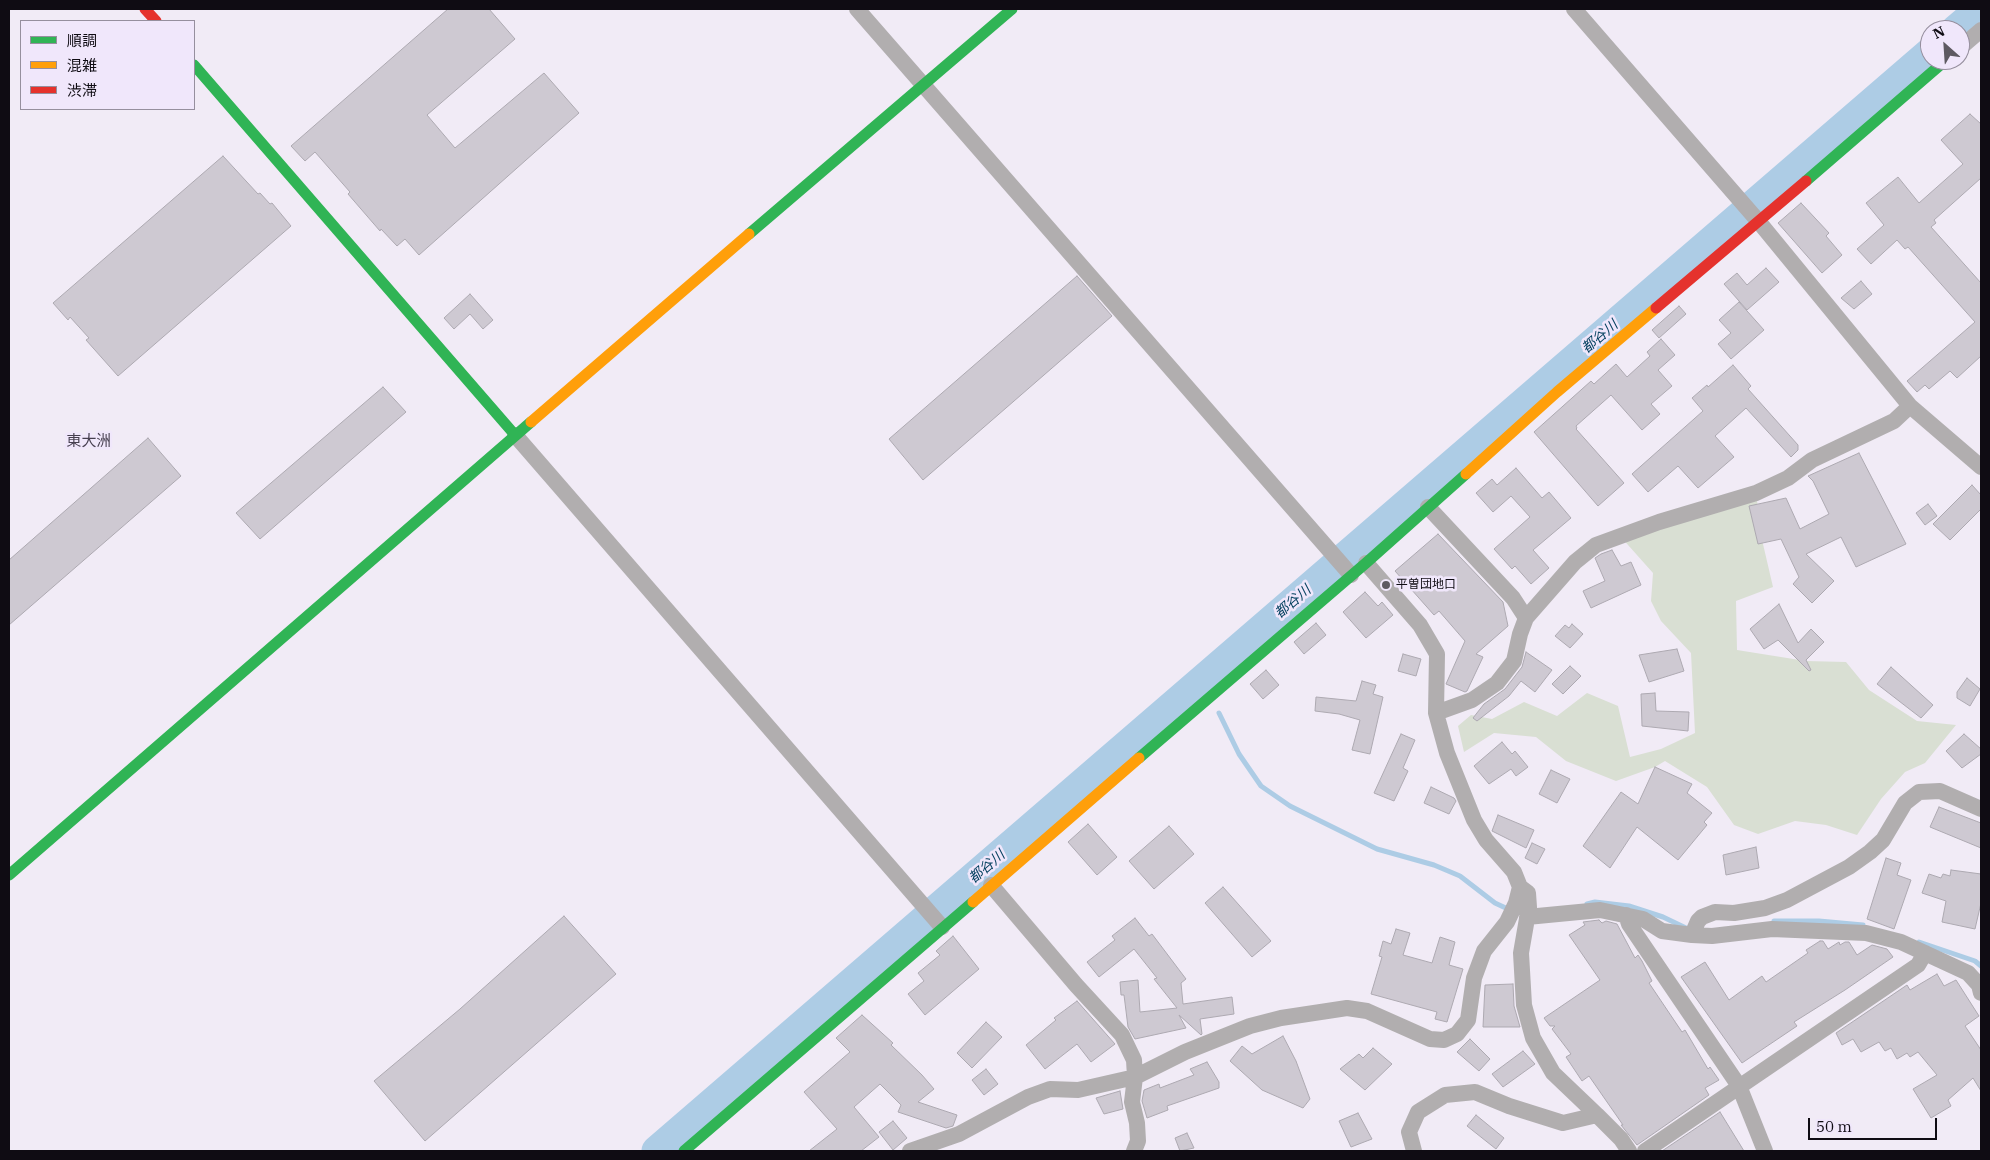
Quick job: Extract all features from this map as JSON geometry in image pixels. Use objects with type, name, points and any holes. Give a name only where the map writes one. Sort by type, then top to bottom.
[{"type":"street","points":[[145,9],[155,20]]},
{"type":"street","points":[[857,9],[1349,573]]},
{"type":"street","points":[[9,875],[516,435],[1012,9]]},
{"type":"street","points":[[1574,9],[1752,214],[1910,406],[1981,467]]},
{"type":"street","points":[[1970,39],[1981,30]]},
{"type":"street","points":[[195,66],[935,920]]},
{"type":"street","points":[[684,1151],[935,920],[991,885],[1349,573],[1366,563],[1752,214],[1933,70]]},
{"type":"street","points":[[1436,713],[1472,700],[1497,683],[1514,661],[1526,618],[1575,562],[1596,545],[1659,522],[1756,493],[1788,478],[1812,460],[1894,421],[1910,406]]},
{"type":"street","points":[[1428,507],[1512,598],[1526,618]]},
{"type":"street","points":[[1366,563],[1420,625],[1437,654],[1436,713],[1447,754],[1474,820],[1486,840],[1514,872],[1520,887],[1528,893],[1529,907],[1521,953],[1524,1005],[1534,1038],[1553,1073],[1597,1115],[1629,1151]]},
{"type":"street","points":[[1694,929],[1702,917],[1714,912],[1734,913],[1765,908],[1787,900],[1849,866],[1870,852],[1883,840],[1905,803],[1919,792],[1940,791],[1981,809]]},
{"type":"street","points":[[991,885],[1076,985],[1122,1035],[1134,1060],[1135,1077],[1132,1102],[1137,1123],[1138,1141],[1134,1151]]},
{"type":"street","points":[[910,1151],[959,1134],[1028,1096],[1050,1089],[1078,1090],[1135,1077],[1185,1052],[1250,1026],[1281,1018],[1330,1009],[1347,1008],[1367,1011],[1430,1039],[1444,1040],[1457,1034],[1468,1020],[1474,978],[1484,951],[1507,922],[1516,903],[1520,887]]},
{"type":"street","points":[[1527,917],[1600,910],[1643,919],[1662,931],[1694,929],[1712,936],[1772,929],[1866,933],[1900,942],[1968,974],[1979,985],[1981,993]]},
{"type":"street","points":[[1626,915],[1628,924],[1739,1086],[1765,1151]]},
{"type":"street","points":[[1645,1151],[1918,965],[1925,953]]},
{"type":"street","points":[[1414,1151],[1409,1132],[1418,1112],[1445,1095],[1475,1092],[1509,1106],[1563,1123],[1597,1115]]},
{"type":"shaded area","points":[[1756,493],[1763,544],[1773,587],[1736,601],[1737,650],[1806,661],[1846,662],[1869,690],[1917,721],[1956,725],[1925,763],[1905,772],[1881,799],[1857,835],[1826,825],[1795,821],[1758,834],[1734,825],[1707,787],[1665,761],[1655,767],[1616,781],[1566,761],[1536,737],[1494,733],[1464,752],[1458,726],[1471,715],[1492,719],[1524,702],[1557,716],[1587,693],[1618,706],[1630,757],[1661,749],[1695,733],[1691,653],[1661,621],[1651,601],[1653,573],[1620,536]]},
{"type":"building","points":[[448,9],[489,9],[515,39],[427,115],[455,148],[544,73],[579,113],[419,255],[405,239],[397,246],[381,229],[380,231],[348,194],[350,192],[315,152],[305,161],[291,146]]},
{"type":"building","points":[[1970,114],[1981,124],[1981,178],[1934,220],[1936,223],[1931,227],[1981,283],[1981,356],[1957,378],[1950,371],[1929,389],[1925,385],[1917,392],[1907,381],[1975,322],[1908,247],[1905,249],[1897,240],[1871,264],[1857,249],[1884,225],[1866,203],[1898,177],[1919,203],[1963,164],[1941,140]]},
{"type":"building","points":[[223,156],[258,194],[260,193],[270,204],[272,203],[291,226],[118,376],[86,340],[89,338],[70,317],[68,320],[53,303]]},
{"type":"building","points":[[1801,203],[1829,233],[1826,236],[1842,255],[1822,273],[1778,223]]},
{"type":"building","points":[[1766,268],[1779,282],[1747,310],[1724,284],[1737,273],[1747,285]]},
{"type":"building","points":[[1077,276],[1112,316],[923,480],[889,439]]},
{"type":"building","points":[[1861,281],[1872,294],[1854,309],[1841,298]]},
{"type":"building","points":[[470,294],[493,320],[483,329],[470,314],[454,329],[444,318]]},
{"type":"building","points":[[1739,302],[1764,330],[1731,359],[1718,344],[1731,333],[1719,320]]},
{"type":"building","points":[[1679,306],[1686,314],[1659,338],[1652,330]]},
{"type":"building","points":[[1661,339],[1675,355],[1658,370],[1672,386],[1651,404],[1660,414],[1642,430],[1611,395],[1576,426],[1576,429],[1624,483],[1598,506],[1534,432],[1591,381],[1594,384],[1616,364],[1627,377],[1650,356],[1647,352]]},
{"type":"building","points":[[1733,365],[1751,386],[1748,389],[1798,445],[1798,450],[1791,457],[1746,408],[1715,436],[1734,457],[1698,488],[1678,466],[1648,492],[1632,474],[1703,411],[1692,398]]},
{"type":"building","points":[[383,387],[406,412],[260,539],[236,513]]},
{"type":"building","points":[[148,438],[181,476],[9,625],[9,560]]},
{"type":"building","points":[[1859,453],[1906,544],[1856,567],[1841,537],[1806,554],[1834,581],[1812,603],[1793,584],[1799,577],[1781,539],[1758,544],[1749,506],[1786,498],[1800,529],[1829,514],[1813,481],[1808,476]]},
{"type":"building","points":[[1516,468],[1542,498],[1549,492],[1571,518],[1533,550],[1549,568],[1531,584],[1515,566],[1512,569],[1494,549],[1530,517],[1511,496],[1493,512],[1476,493],[1492,479],[1497,485]]},
{"type":"building","points":[[1972,485],[1981,495],[1981,509],[1950,540],[1933,524]]},
{"type":"building","points":[[1928,504],[1937,516],[1925,525],[1916,513]]},
{"type":"building","points":[[1438,534],[1503,602],[1508,626],[1476,654],[1483,657],[1465,692],[1446,684],[1465,641],[1439,611],[1434,615],[1395,571]]},
{"type":"building","points":[[1612,550],[1621,566],[1631,562],[1641,585],[1591,608],[1583,591],[1605,581],[1595,558]]},
{"type":"building","points":[[1365,592],[1378,606],[1382,602],[1393,615],[1366,638],[1343,612]]},
{"type":"building","points":[[1779,604],[1798,643],[1811,629],[1824,642],[1806,660],[1811,670],[1809,671],[1778,640],[1764,649],[1750,629]]},
{"type":"building","points":[[1316,623],[1326,635],[1304,654],[1294,642]]},
{"type":"building","points":[[1572,624],[1583,634],[1570,648],[1555,636],[1565,625],[1569,628]]},
{"type":"building","points":[[1677,649],[1684,671],[1649,682],[1639,655]]},
{"type":"building","points":[[1526,652],[1552,670],[1535,692],[1521,681],[1509,696],[1477,721],[1473,718],[1484,704],[1505,689],[1522,667]]},
{"type":"building","points":[[1403,654],[1421,659],[1416,676],[1398,671]]},
{"type":"building","points":[[1570,666],[1581,676],[1563,694],[1552,684]]},
{"type":"building","points":[[1891,667],[1933,705],[1921,718],[1877,684]]},
{"type":"building","points":[[1266,670],[1279,685],[1263,699],[1250,684]]},
{"type":"building","points":[[1967,678],[1980,689],[1970,706],[1957,698],[1957,692]]},
{"type":"building","points":[[1362,681],[1376,685],[1373,694],[1383,697],[1370,754],[1352,750],[1360,720],[1339,714],[1315,711],[1316,697],[1356,701]]},
{"type":"building","points":[[1655,693],[1656,711],[1689,712],[1688,731],[1642,726],[1641,694]]},
{"type":"building","points":[[1401,734],[1415,740],[1403,768],[1408,771],[1394,801],[1374,793]]},
{"type":"building","points":[[1964,734],[1981,749],[1981,754],[1962,768],[1946,751]]},
{"type":"building","points":[[1502,742],[1512,754],[1515,751],[1528,767],[1516,776],[1511,769],[1489,784],[1474,766]]},
{"type":"building","points":[[1655,767],[1692,784],[1687,793],[1712,813],[1704,822],[1707,825],[1678,860],[1637,827],[1610,868],[1583,846],[1621,792],[1638,804]]},
{"type":"building","points":[[1551,770],[1570,779],[1557,803],[1539,794]]},
{"type":"building","points":[[1431,787],[1454,798],[1456,801],[1449,814],[1424,803]]},
{"type":"building","points":[[1939,807],[1981,823],[1981,848],[1930,827]]},
{"type":"building","points":[[1498,815],[1534,830],[1526,848],[1492,831]]},
{"type":"building","points":[[1088,824],[1117,857],[1097,875],[1068,842]]},
{"type":"building","points":[[1169,826],[1194,854],[1154,889],[1129,861]]},
{"type":"building","points":[[1532,843],[1545,849],[1537,864],[1525,858]]},
{"type":"building","points":[[1756,847],[1759,868],[1726,875],[1723,855]]},
{"type":"building","points":[[1886,858],[1901,863],[1897,875],[1911,880],[1894,929],[1867,919]]},
{"type":"building","points":[[1951,870],[1981,874],[1981,903],[1975,929],[1942,922],[1946,901],[1922,893],[1929,874],[1941,878],[1943,874],[1950,876]]},
{"type":"building","points":[[1223,887],[1271,941],[1252,957],[1205,903]]},
{"type":"building","points":[[564,916],[616,974],[425,1141],[374,1081],[460,1009]]},
{"type":"building","points":[[1135,918],[1149,936],[1152,934],[1186,979],[1181,983],[1183,1004],[1232,997],[1234,1014],[1200,1019],[1201,1035],[1179,1015],[1186,1028],[1135,1039],[1128,1027],[1124,995],[1121,995],[1120,982],[1138,980],[1140,1012],[1177,1008],[1154,979],[1157,978],[1134,949],[1099,977],[1087,962],[1115,940],[1112,936]]},
{"type":"building","points":[[1599,920],[1602,923],[1606,921],[1617,924],[1635,958],[1638,955],[1642,961],[1652,981],[1649,983],[1682,1032],[1685,1030],[1708,1069],[1710,1067],[1719,1080],[1705,1088],[1709,1095],[1637,1145],[1621,1125],[1623,1125],[1589,1076],[1582,1081],[1566,1057],[1571,1054],[1552,1029],[1555,1026],[1550,1026],[1544,1018],[1600,980],[1569,935],[1585,925],[1583,922]]},
{"type":"building","points":[[1396,929],[1410,933],[1403,955],[1432,963],[1440,937],[1455,942],[1449,965],[1463,969],[1447,1022],[1435,1019],[1437,1012],[1371,994],[1382,957],[1379,956],[1383,941],[1391,944]]},
{"type":"building","points":[[953,936],[979,969],[925,1015],[908,994],[924,981],[918,973],[940,955],[936,951]]},
{"type":"building","points":[[1823,941],[1828,949],[1839,942],[1840,945],[1849,942],[1857,955],[1872,945],[1887,949],[1893,957],[1794,1022],[1797,1026],[1742,1063],[1681,977],[1705,962],[1729,1000],[1762,976],[1766,982],[1808,953],[1806,950]]},
{"type":"building","points":[[1937,974],[1944,986],[1956,980],[1979,1016],[1965,1026],[1981,1050],[1981,1091],[1973,1078],[1948,1100],[1951,1106],[1931,1118],[1913,1089],[1937,1075],[1918,1052],[1910,1057],[1907,1053],[1897,1059],[1891,1048],[1885,1051],[1879,1042],[1861,1052],[1853,1039],[1842,1045],[1836,1033],[1907,985],[1910,990]]},
{"type":"building","points":[[1513,984],[1514,1006],[1520,1027],[1483,1027],[1485,985]]},
{"type":"building","points":[[1077,1001],[1115,1044],[1091,1062],[1077,1044],[1045,1069],[1026,1045],[1056,1020],[1054,1018]]},
{"type":"building","points":[[862,1015],[893,1043],[891,1045],[934,1089],[918,1102],[957,1115],[953,1126],[946,1128],[898,1112],[901,1105],[880,1084],[854,1107],[879,1137],[861,1151],[809,1151],[837,1129],[804,1092],[850,1052],[836,1038]]},
{"type":"building","points":[[986,1022],[1002,1037],[972,1068],[957,1053]]},
{"type":"building","points":[[1283,1036],[1296,1061],[1310,1099],[1303,1108],[1262,1090],[1230,1061],[1242,1046],[1252,1054]]},
{"type":"building","points":[[1470,1039],[1490,1059],[1479,1071],[1457,1052]]},
{"type":"building","points":[[1373,1048],[1392,1064],[1365,1090],[1340,1069],[1359,1054],[1363,1058]]},
{"type":"building","points":[[1523,1051],[1535,1064],[1503,1087],[1492,1074]]},
{"type":"building","points":[[1207,1062],[1219,1082],[1219,1088],[1167,1106],[1168,1110],[1147,1118],[1142,1101],[1144,1090],[1159,1084],[1160,1088],[1194,1075],[1190,1069]]},
{"type":"building","points":[[986,1069],[998,1084],[984,1095],[972,1080]]},
{"type":"building","points":[[1120,1091],[1123,1109],[1104,1114],[1096,1098]]},
{"type":"building","points":[[1720,1112],[1744,1151],[1662,1151]]},
{"type":"building","points":[[1358,1113],[1372,1139],[1351,1147],[1339,1121]]},
{"type":"building","points":[[1476,1115],[1504,1138],[1496,1149],[1467,1126]]},
{"type":"building","points":[[893,1121],[907,1138],[893,1150],[879,1132]]},
{"type":"building","points":[[1187,1133],[1194,1148],[1180,1151],[1175,1138]]},
{"type":"waterway","name":"都谷川","points":[[1968,20],[1981,9]]},
{"type":"waterway","name":"都谷川","points":[[657,1151],[1920,62]]},
{"type":"waterway","points":[[1219,713],[1239,754],[1261,786],[1290,806],[1377,849],[1434,865],[1460,876],[1495,903],[1510,910]]},
{"type":"waterway","points":[[1587,904],[1595,902],[1629,906],[1663,917],[1686,928]]},
{"type":"waterway","points":[[1774,921],[1819,921],[1863,925]]},
{"type":"waterway","points":[[1919,942],[1975,961],[1981,966]]},
{"type":"traffic: fast","points":[[749,234],[1012,9]]},
{"type":"traffic: fast","points":[[195,66],[515,435]]},
{"type":"traffic: fast","points":[[1806,181],[1934,70]]},
{"type":"traffic: fast","points":[[9,875],[531,422]]},
{"type":"traffic: fast","points":[[1139,758],[1366,563],[1466,474]]},
{"type":"traffic: fast","points":[[684,1151],[973,902]]},
{"type":"traffic: slow","points":[[531,422],[749,234]]},
{"type":"traffic: slow","points":[[1466,474],[1557,392],[1656,308]]},
{"type":"traffic: slow","points":[[973,902],[1139,758]]},
{"type":"traffic: jam","points":[[145,9],[155,20]]},
{"type":"traffic: jam","points":[[1656,308],[1806,181]]},
{"type":"place","name":"平曽団地口","points":[[1386,585]]},
{"type":"district","name":"東大洲","points":[[89,442]]}]
